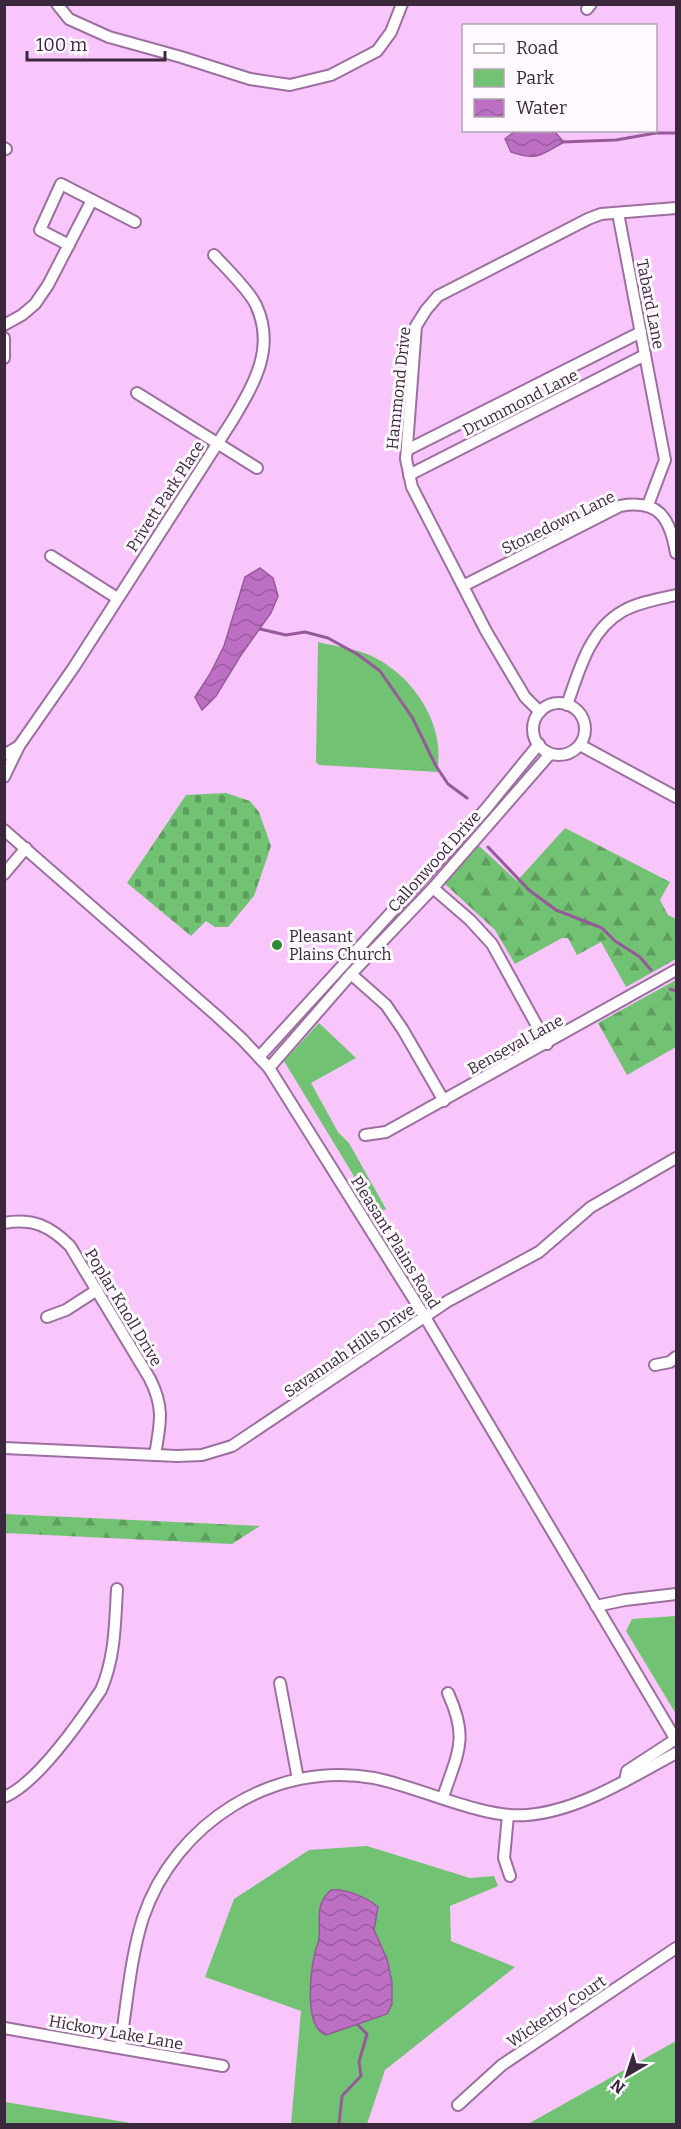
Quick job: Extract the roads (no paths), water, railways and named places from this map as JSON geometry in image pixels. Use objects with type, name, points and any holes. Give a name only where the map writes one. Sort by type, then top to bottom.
[{"type":"street","points":[[57,4],[69,19],[109,37],[250,79],[290,85],[331,75],[377,51],[391,32],[402,4]]},
{"type":"street","points":[[69,245],[40,230],[62,184],[135,222]]},
{"type":"street","points":[[4,325],[22,315],[35,304],[48,285],[92,200]]},
{"type":"street","name":"Hammond Drive","points":[[540,712],[525,697],[486,631],[412,487],[406,459],[416,326],[438,296],[588,219],[601,214],[676,208]]},
{"type":"street","name":"Tabard Lane","points":[[618,213],[645,355],[671,460],[648,505]]},
{"type":"street","name":"Privett Park Place","points":[[4,777],[19,746],[74,667],[217,444],[248,394],[261,366],[264,337],[255,304],[214,255]]},
{"type":"street","name":"Drummond Lane","points":[[407,450],[641,332]]},
{"type":"street","points":[[4,338],[4,358]]},
{"type":"street","name":"Drummond Lane","points":[[409,475],[645,355]]},
{"type":"street","points":[[137,393],[257,468]]},
{"type":"street","points":[[648,505],[668,521],[673,533],[676,553]]},
{"type":"street","name":"Stonedown Lane","points":[[463,586],[620,506],[648,505]]},
{"type":"street","points":[[51,556],[117,598]]},
{"type":"street","points":[[567,705],[584,658],[592,642],[607,624],[622,611],[676,595]]},
{"type":"street","points":[[552,704],[567,705],[580,714],[584,722],[585,730],[580,745],[566,754],[550,754],[539,744],[533,727],[540,712],[552,704]]},
{"type":"street","name":"Callonwood Drive","points":[[259,1057],[485,810],[539,744]]},
{"type":"street","points":[[580,745],[676,796]]},
{"type":"street","name":"Privett Park Place","points":[[4,754],[19,746]]},
{"type":"street","name":"Callonwood Drive","points":[[269,1068],[351,974],[433,888],[550,754]]},
{"type":"street","name":"Pleasant Plains Road","points":[[4,830],[217,1016],[269,1068],[425,1317],[676,1739]]},
{"type":"street","points":[[4,874],[26,848]]},
{"type":"street","points":[[433,888],[470,920],[492,944],[547,1044]]},
{"type":"street","name":"Benseval Lane","points":[[365,1136],[386,1132],[676,970]]},
{"type":"street","points":[[351,974],[386,1005],[404,1029],[444,1101]]},
{"type":"street","name":"Savannah Hills Drive","points":[[4,1448],[202,1455],[232,1446],[448,1301],[524,1261],[591,1207],[676,1158]]},
{"type":"street","name":"Poplar Knoll Drive","points":[[4,1223],[33,1222],[56,1231],[70,1246],[159,1396],[160,1418],[155,1455]]},
{"type":"street","points":[[47,1317],[66,1310],[97,1290]]},
{"type":"street","points":[[655,1365],[670,1362],[676,1358]]},
{"type":"street","points":[[4,1797],[27,1782],[46,1764],[101,1690],[110,1665],[117,1589]]},
{"type":"street","points":[[596,1606],[676,1594]]},
{"type":"street","points":[[280,1683],[298,1779]]},
{"type":"street","points":[[443,1797],[460,1737],[457,1713],[448,1693]]},
{"type":"street","points":[[625,1781],[627,1771],[676,1739]]},
{"type":"street","points":[[120,2048],[137,1944],[143,1919],[158,1884],[169,1866],[193,1837],[242,1799],[261,1790],[298,1779],[346,1775],[373,1778],[508,1815],[527,1815],[567,1807],[625,1781],[676,1753]]},
{"type":"street","points":[[508,1815],[504,1858],[510,1876]]},
{"type":"street","name":"Wickerby Court","points":[[458,2105],[502,2065],[676,1948]]},
{"type":"street","name":"Hickory Lake Lane","points":[[4,2028],[223,2066]]},
{"type":"water","points":[[514,132],[555,132],[564,142],[539,155],[527,156],[511,152],[505,139]]},
{"type":"water","points":[[260,568],[273,578],[278,596],[271,613],[241,655],[216,696],[202,710],[195,697],[224,646],[245,577]]},
{"type":"water","points":[[331,1890],[356,1894],[378,1907],[374,1930],[387,1959],[392,1982],[392,2004],[387,2014],[326,2035],[319,2030],[314,2021],[310,1997],[313,1960],[319,1940],[320,1907]]},
{"type":"waterway","points":[[562,142],[616,140],[656,133],[676,133]]},
{"type":"waterway","points":[[260,629],[286,635],[305,632],[328,638],[357,654],[380,671],[412,717],[436,766],[448,784],[467,798]]},
{"type":"waterway","points":[[488,847],[529,890],[556,910],[602,928],[615,941],[640,957],[651,970]]},
{"type":"waterway","points":[[670,989],[676,991]]},
{"type":"waterway","points":[[339,2124],[342,2096],[361,2076],[359,2062],[367,2034],[358,2025]]},
{"type":"place","name":"Pleasant Plains Church","points":[[277,945]]}]
